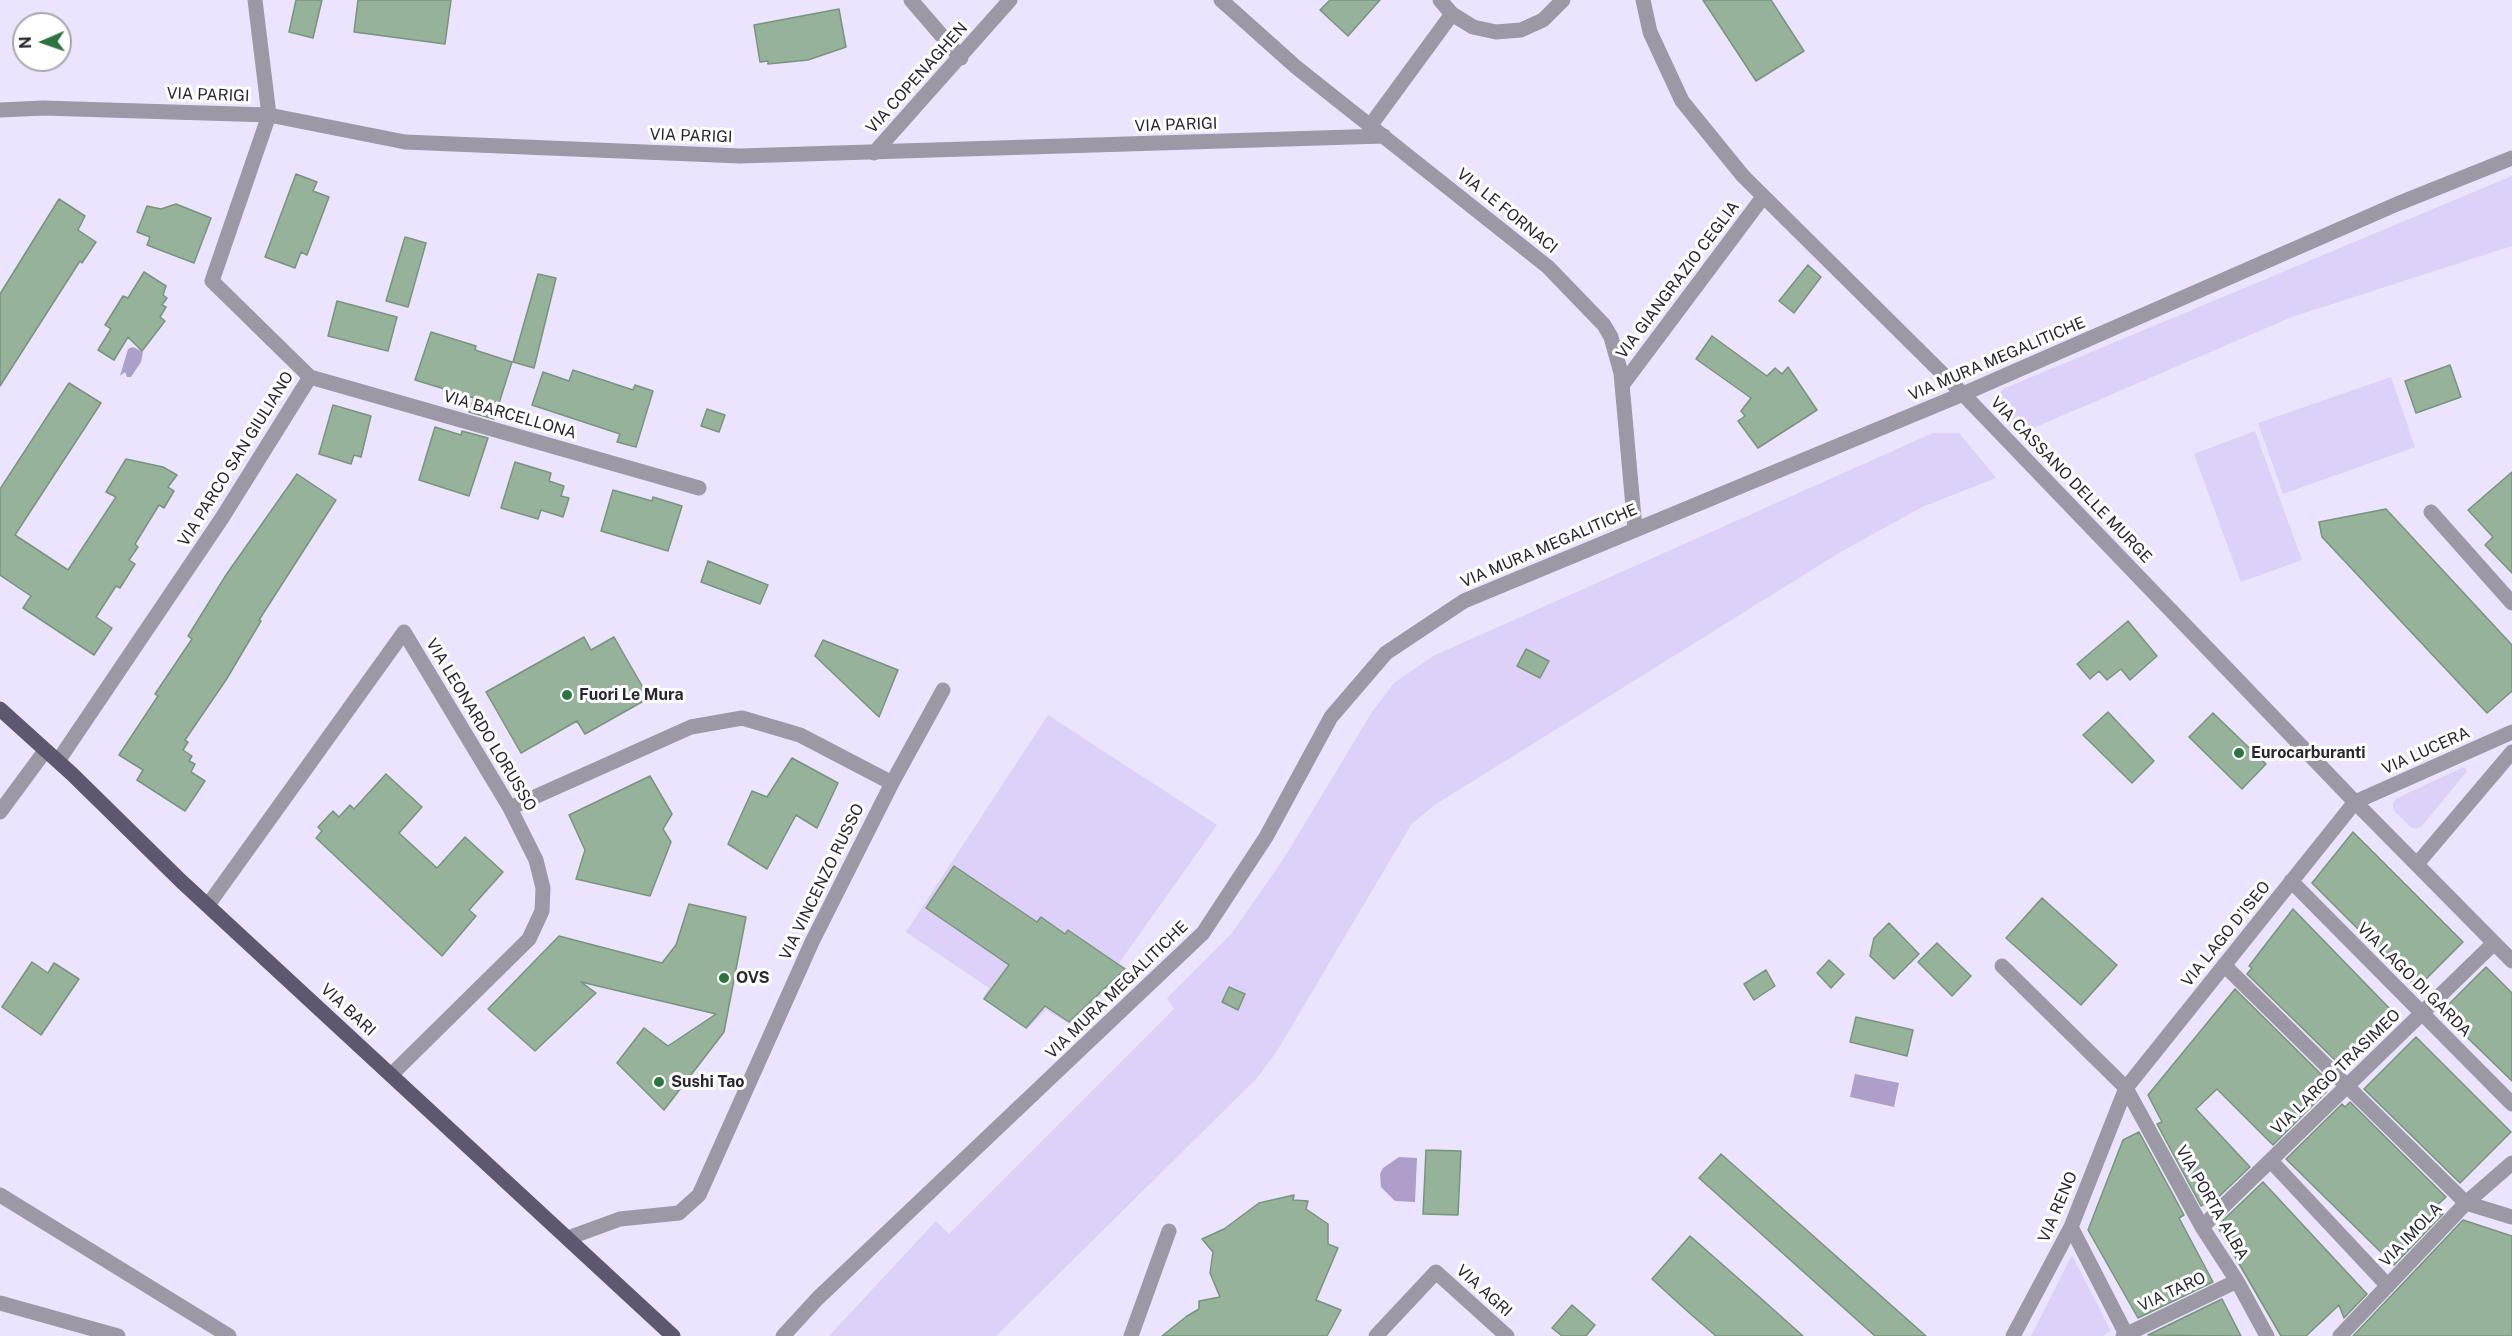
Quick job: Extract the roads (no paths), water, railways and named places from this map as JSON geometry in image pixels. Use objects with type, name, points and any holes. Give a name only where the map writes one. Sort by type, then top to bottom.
[{"type":"main road","name":"VIA BARI","points":[[0,709],[673,1336]]},
{"type":"street","points":[[255,0],[269,115]]},
{"type":"street","points":[[911,0],[961,58]]},
{"type":"street","name":"VIA COPENAGHEN","points":[[874,153],[961,58],[1010,0]]},
{"type":"street","name":"VIA LE FORNACI","points":[[1221,0],[1296,67],[1548,267],[1608,331],[1617,352],[1623,384],[1635,529]]},
{"type":"street","points":[[1440,0],[1452,14],[1473,27],[1489,31],[1521,30],[1543,20],[1563,0]]},
{"type":"street","name":"VIA CASSANO DELLE MURGE","points":[[1643,0],[1650,32],[1682,101],[1763,197],[1963,394],[2355,802],[2512,961]]},
{"type":"street","points":[[1370,126],[1452,14]]},
{"type":"street","name":"VIA PARIGI","points":[[0,110],[43,108],[269,115],[405,142],[740,156],[1384,136]]},
{"type":"street","name":"VIA PARCO SAN GIULIANO","points":[[58,761],[222,518],[310,377],[212,281],[269,115]]},
{"type":"street","name":"VIA MURA MEGALITICHE","points":[[783,1336],[818,1298],[1203,933],[1266,837],[1331,717],[1386,653],[1464,601],[1963,394],[2397,204],[2512,158]]},
{"type":"street","name":"VIA GIANGRAZIO CEGLIA","points":[[1623,384],[1763,197]]},
{"type":"street","name":"VIA BARCELLONA","points":[[310,377],[699,488]]},
{"type":"street","points":[[2431,513],[2512,603]]},
{"type":"street","name":"VIA LEONARDO LORUSSO","points":[[208,905],[404,632],[510,808],[536,860],[543,888],[542,911],[529,939],[391,1075]]},
{"type":"street","name":"VIA VINCENZO RUSSO","points":[[568,1238],[620,1219],[679,1213],[699,1195],[787,995],[892,783],[943,690]]},
{"type":"street","points":[[510,808],[691,727],[742,718],[800,735],[892,783]]},
{"type":"street","name":"VIA LUCERA","points":[[2355,802],[2512,732]]},
{"type":"street","points":[[0,812],[45,751]]},
{"type":"street","points":[[2416,864],[2511,756]]},
{"type":"street","name":"VIA LAGO D'ISEO","points":[[2126,1088],[2355,802]]},
{"type":"street","name":"VIA LAGO DI GARDA","points":[[2291,881],[2512,1104]]},
{"type":"street","name":"VIA LARGO TRASIMEO","points":[[2202,1227],[2494,943]]},
{"type":"street","points":[[2224,965],[2466,1203],[2512,1217]]},
{"type":"street","name":"VIA PORTA ALBA","points":[[2002,966],[2126,1088],[2202,1227],[2237,1281],[2267,1336]]},
{"type":"street","name":"VIA RENO","points":[[2013,1336],[2071,1227],[2126,1088]]},
{"type":"street","points":[[2271,1161],[2388,1286]]},
{"type":"street","name":"VIA IMOLA","points":[[2340,1336],[2466,1203],[2512,1163]]},
{"type":"street","points":[[0,1195],[229,1336]]},
{"type":"street","points":[[2071,1227],[2125,1335]]},
{"type":"street","points":[[1131,1336],[1168,1231]]},
{"type":"street","name":"VIA AGRI","points":[[1376,1336],[1436,1272],[1507,1336]]},
{"type":"street","name":"VIA TARO","points":[[2125,1335],[2237,1281]]},
{"type":"street","points":[[0,1303],[118,1336]]},
{"type":"place","name":"Fuori Le Mura","points":[[567,695]]},
{"type":"place","name":"Eurocarburanti","points":[[2239,753]]},
{"type":"place","name":"OVS","points":[[724,978]]},
{"type":"place","name":"Sushi Tao","points":[[659,1082]]}]
